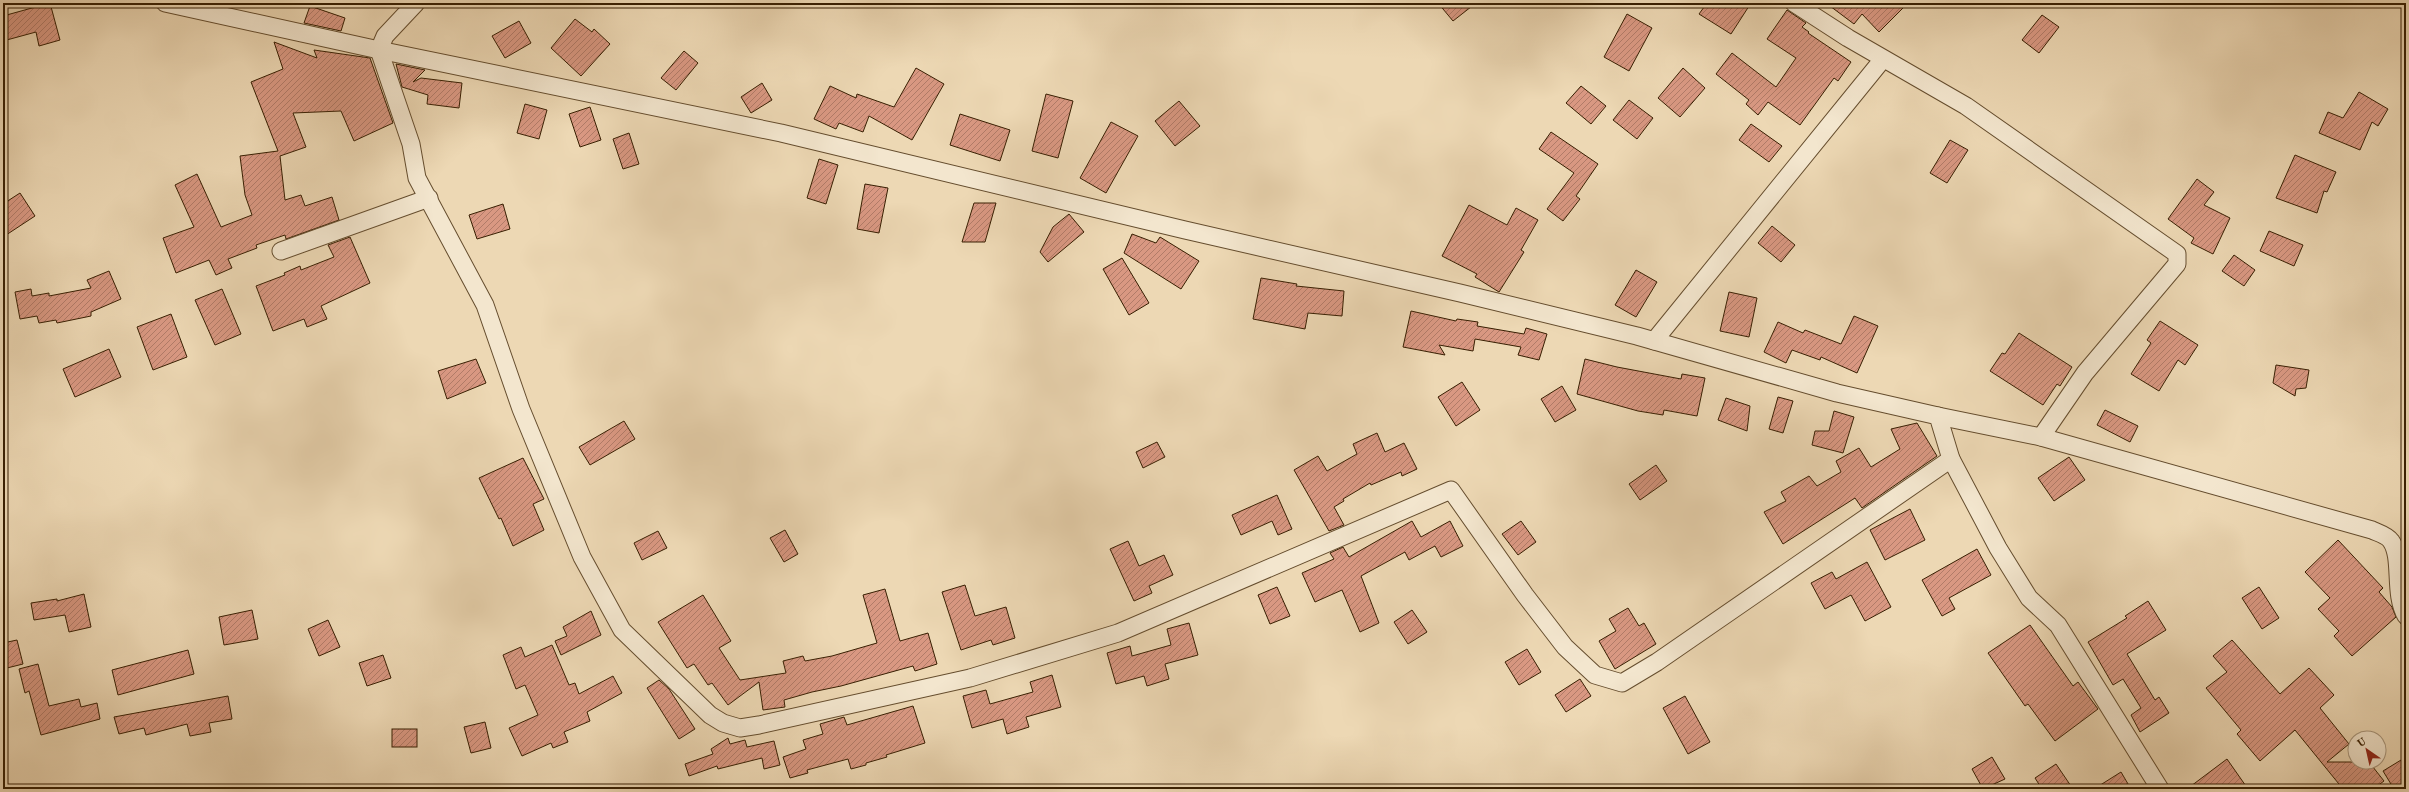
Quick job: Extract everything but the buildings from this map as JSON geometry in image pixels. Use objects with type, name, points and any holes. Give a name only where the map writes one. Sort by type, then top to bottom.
[{"type":"street","points":[[165,3],[379,50],[781,133],[1185,230],[1460,292],[1654,341],[1837,393],[2041,437],[2380,533],[2387,537],[2393,546],[2399,596],[2406,616]]},
{"type":"street","points":[[416,3],[385,36],[379,50],[411,144],[417,178],[430,198],[485,305],[521,408],[582,557],[622,630],[710,715],[723,723],[740,728],[824,712],[970,678],[1118,633],[1451,490],[1525,595],[1565,647],[1595,675],[1622,684],[1657,662],[1951,459]]},
{"type":"street","points":[[1794,3],[1883,59],[1966,106],[2177,254],[2177,264],[2085,373],[2041,437]]},
{"type":"street","points":[[1654,341],[1883,59]]},
{"type":"street","points":[[281,251],[430,198]]},
{"type":"street","points":[[1938,416],[1951,459],[1998,548],[2029,598],[2058,625],[2142,763],[2160,789]]}]
